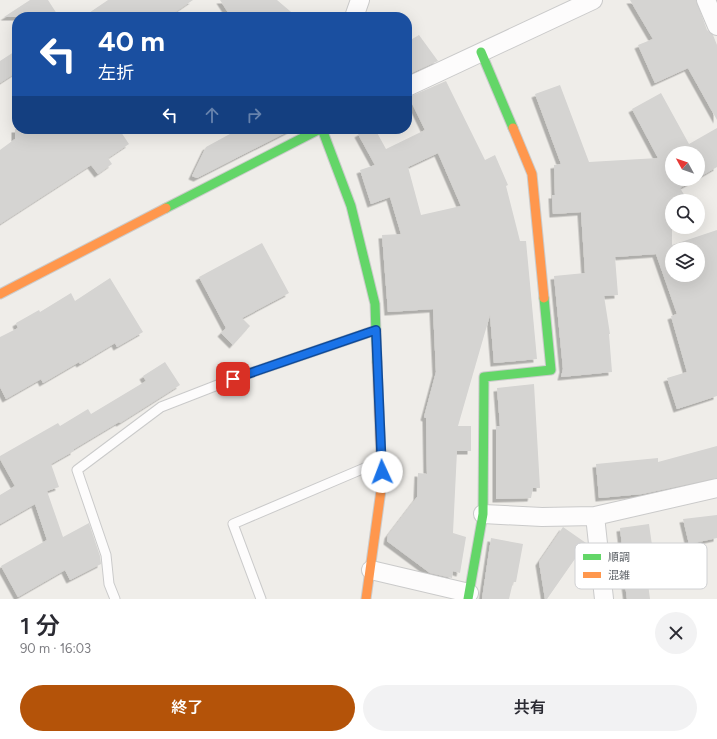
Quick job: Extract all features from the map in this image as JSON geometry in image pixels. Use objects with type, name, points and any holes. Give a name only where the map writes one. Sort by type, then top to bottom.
[{"type":"street","points":[[356,12],[360,0]]},
{"type":"street","points":[[412,85],[593,0]]},
{"type":"street","points":[[706,0],[717,26]]},
{"type":"street","points":[[371,570],[469,596],[483,514],[484,377],[551,370],[532,174],[481,52]]},
{"type":"street","points":[[0,294],[311,134]]},
{"type":"street","points":[[323,134],[351,206],[375,304],[382,483],[366,599]]},
{"type":"street","points":[[483,514],[542,517],[595,516],[717,488]]},
{"type":"street","points":[[595,516],[598,543]]},
{"type":"street","points":[[603,589],[604,599]]},
{"type":"lane","points":[[115,599],[108,584],[106,555],[77,470],[161,407],[233,379],[376,330]]},
{"type":"lane","points":[[261,599],[233,524],[381,461]]},
{"type":"building","points":[[30,0],[48,0],[56,12],[12,12],[12,17],[4,17]]},
{"type":"building","points":[[108,0],[193,0],[175,12],[90,12]]},
{"type":"building","points":[[220,0],[277,0],[291,12],[228,12]]},
{"type":"building","points":[[630,0],[696,0],[707,30],[713,35],[717,45],[717,120],[688,68],[655,83],[638,45],[653,39]]},
{"type":"building","points":[[419,35],[438,61],[412,73],[412,39]]},
{"type":"building","points":[[12,53],[12,75],[0,83],[0,61]]},
{"type":"building","points":[[446,81],[485,160],[495,155],[508,185],[506,186],[520,241],[526,241],[537,359],[494,363],[490,315],[458,426],[471,426],[471,451],[457,451],[453,533],[466,537],[460,573],[453,571],[452,578],[430,573],[387,541],[388,535],[417,497],[418,473],[427,474],[426,418],[424,417],[436,372],[433,309],[388,312],[382,235],[401,234],[390,197],[371,204],[360,170],[375,165],[358,134],[378,134],[386,149],[425,130],[412,103],[412,96]],"holes":[[[438,153],[461,206],[421,215],[408,167]]]},
{"type":"building","points":[[560,85],[589,162],[658,158],[632,109],[661,93],[689,144],[717,128],[717,167],[705,174],[705,146],[665,146],[665,186],[684,186],[680,188],[684,194],[665,194],[665,234],[672,234],[672,242],[665,242],[665,280],[656,254],[615,257],[618,295],[604,296],[610,334],[612,372],[561,377],[563,369],[554,276],[585,273],[581,212],[553,214],[552,195],[555,195],[554,165],[561,164],[535,94]]},
{"type":"building","points":[[15,134],[122,134],[129,144],[108,158],[112,164],[98,174],[91,165],[0,224],[0,150],[15,139]]},
{"type":"building","points":[[230,134],[283,134],[197,178],[192,176],[206,147]]},
{"type":"building","points":[[717,230],[717,396],[677,409],[667,378],[687,372],[671,316],[677,314],[666,282],[705,282],[705,242],[681,242]]},
{"type":"building","points":[[262,243],[289,293],[242,318],[250,326],[233,345],[221,333],[226,328],[199,277]]},
{"type":"building","points":[[110,278],[143,332],[117,347],[115,343],[80,364],[79,362],[43,383],[41,379],[6,399],[0,387],[0,337],[18,328],[16,323],[39,310],[40,312],[71,293],[75,301]]},
{"type":"building","points":[[165,362],[180,385],[51,464],[59,487],[47,491],[63,537],[89,523],[100,556],[101,564],[70,580],[65,570],[18,597],[1,566],[47,540],[35,504],[0,524],[0,495],[15,486],[0,459],[0,456],[58,423],[60,426],[88,409],[91,414],[146,381],[143,376]]},
{"type":"building","points":[[534,384],[540,488],[533,488],[531,498],[496,499],[496,426],[500,426],[497,388]]},
{"type":"building","points":[[717,446],[717,478],[642,494],[599,498],[596,464],[658,458],[658,462]]},
{"type":"building","points":[[717,515],[717,538],[689,543],[683,519]]},
{"type":"building","points":[[649,524],[652,543],[622,543],[620,528]]},
{"type":"building","points":[[563,527],[586,543],[575,543],[575,559],[547,599],[545,599],[539,562]]},
{"type":"building","points":[[491,538],[523,544],[516,582],[513,582],[509,599],[482,599]]},
{"type":"building","points":[[626,589],[649,589],[650,599],[627,599]]},
{"type":"traffic: fast","points":[[481,52],[513,128]]},
{"type":"traffic: fast","points":[[166,208],[310,134]]},
{"type":"traffic: fast","points":[[324,134],[351,206],[375,304],[377,362]]},
{"type":"traffic: fast","points":[[468,599],[483,514],[484,377],[551,370],[544,298]]},
{"type":"traffic: slow","points":[[513,128],[532,174],[544,298]]},
{"type":"traffic: slow","points":[[0,294],[166,208]]},
{"type":"traffic: slow","points":[[366,599],[382,483],[377,362]]},
{"type":"route","points":[[233,379],[376,330],[382,472]]}]
